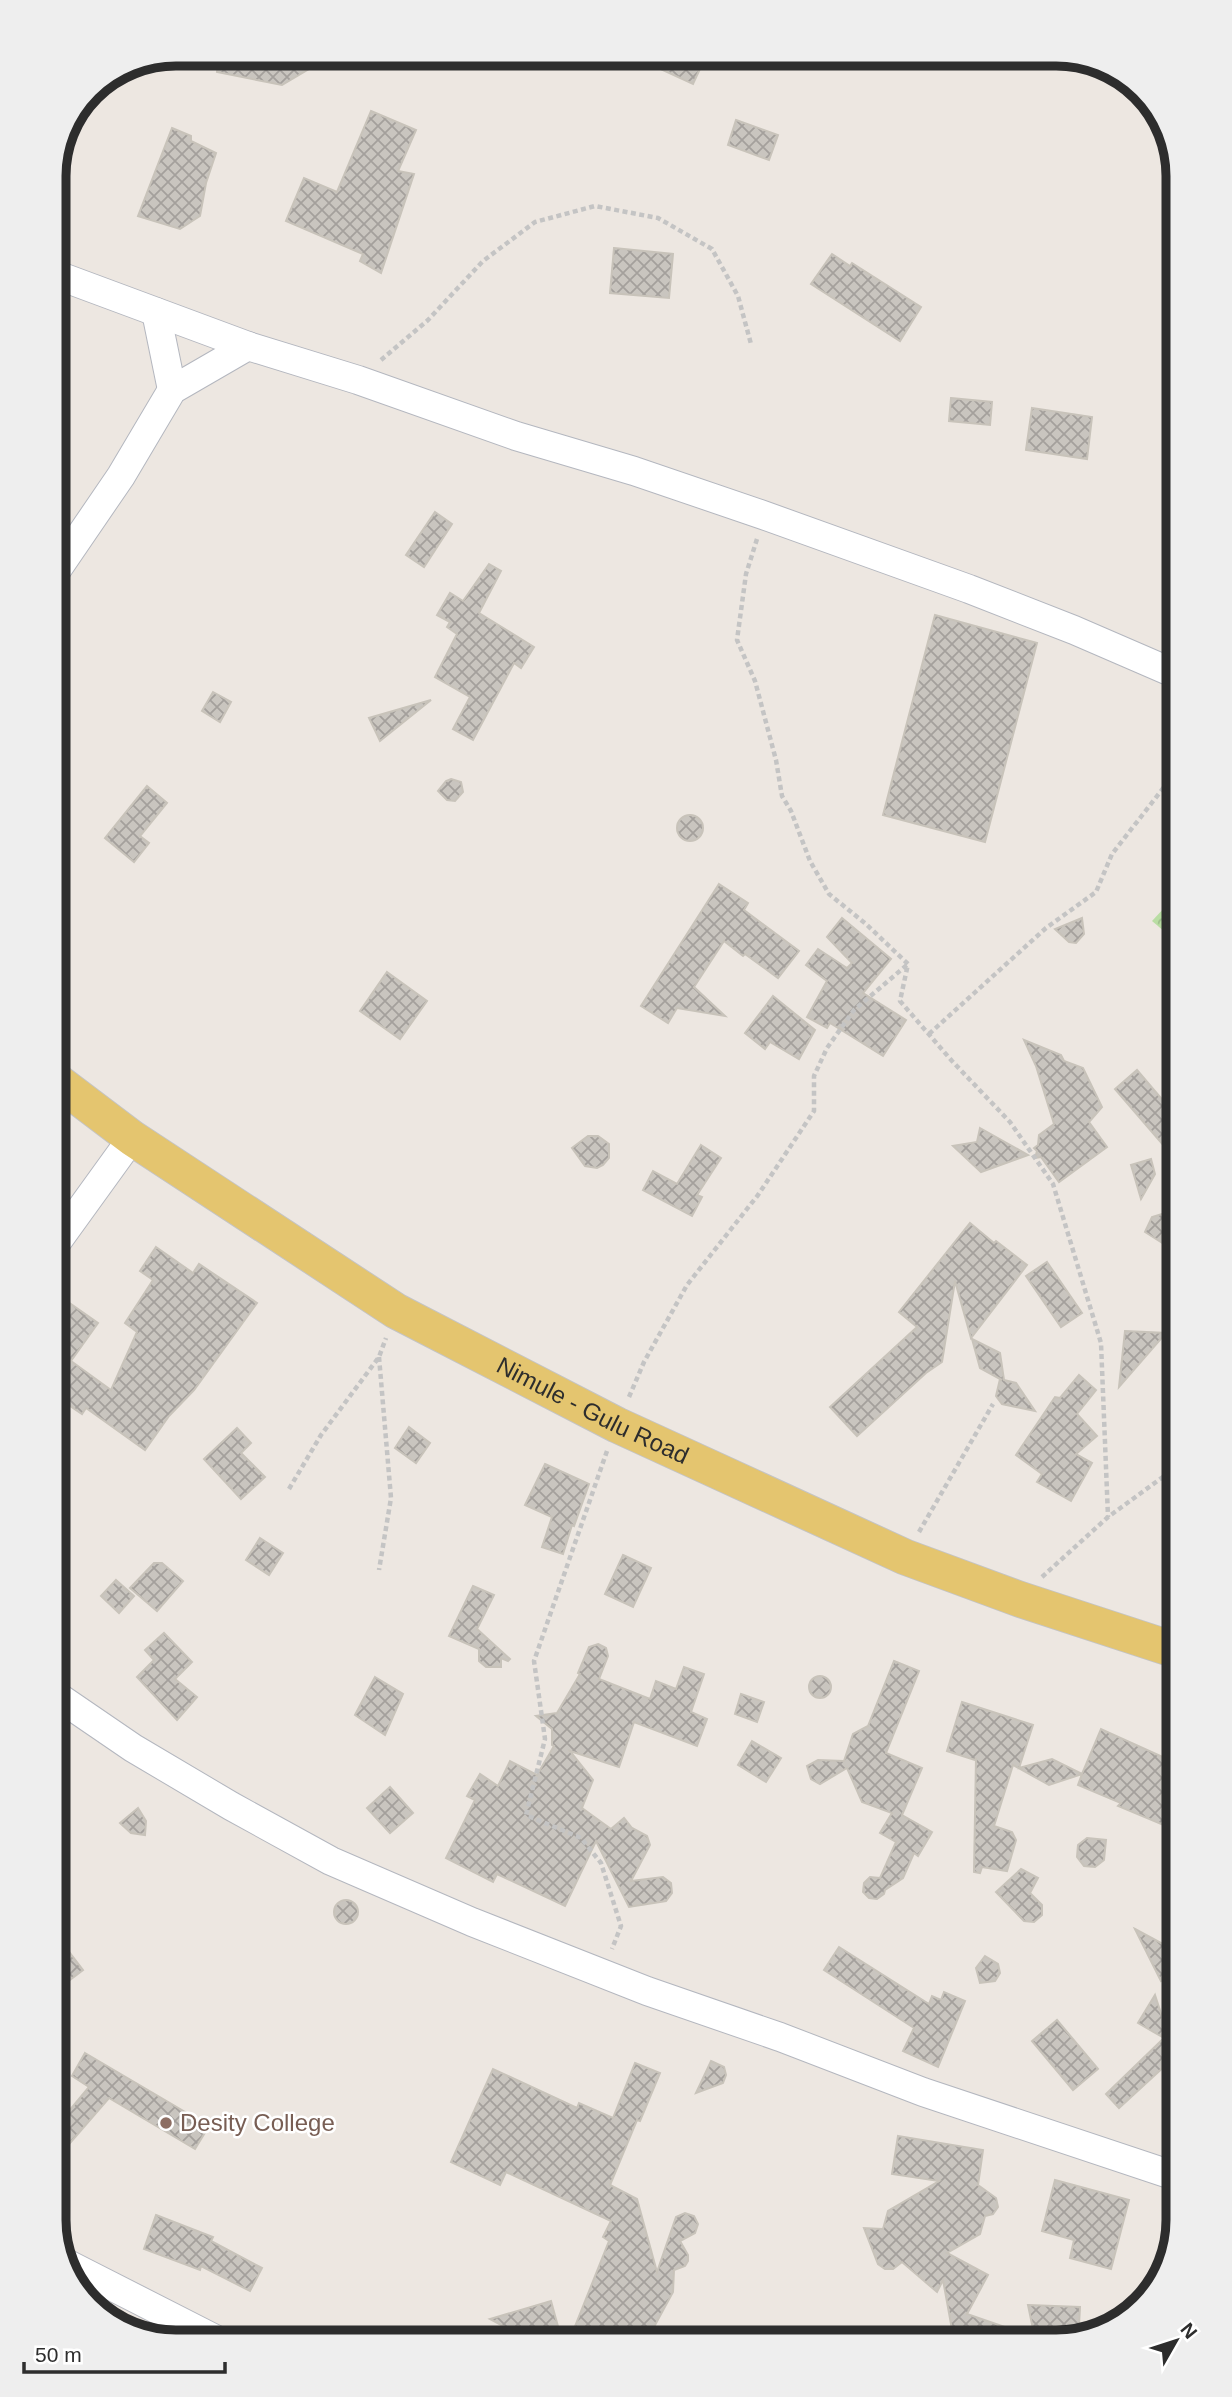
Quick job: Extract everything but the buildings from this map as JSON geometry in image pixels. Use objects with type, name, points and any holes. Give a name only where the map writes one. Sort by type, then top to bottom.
[{"type":"main road","name":"Nimule - Gulu Road","points":[[67,1089],[132,1138],[396,1311],[617,1425],[905,1558],[1166,1647]]},
{"type":"street","points":[[67,279],[248,346],[763,515],[969,589],[1166,670]]},
{"type":"street","points":[[156,312],[172,390]]},
{"type":"street","points":[[67,555],[121,476],[172,390],[248,346]]},
{"type":"street","points":[[67,1227],[132,1138]]},
{"type":"street","points":[[67,1704],[133,1748],[331,1861],[472,1922],[647,1991],[780,2037],[923,2092],[1166,2173]]},
{"type":"street","points":[[78,2269],[197,2330]]},
{"type":"path","points":[[358,380],[428,320],[483,261],[536,222],[595,206],[658,218],[712,249],[738,296],[751,344]]},
{"type":"path","points":[[763,515],[746,574],[737,640],[755,681],[776,760],[782,796],[791,811],[810,861],[829,894],[866,923],[908,964],[900,1001],[1010,1122],[1053,1184],[1101,1343],[1108,1517]]},
{"type":"path","points":[[929,1034],[1046,928],[1096,892],[1112,854],[1166,785]]},
{"type":"path","points":[[289,1489],[321,1435],[379,1357],[396,1311]]},
{"type":"path","points":[[379,1357],[391,1498],[379,1570]]},
{"type":"path","points":[[905,1558],[993,1404]]},
{"type":"path","points":[[1018,1598],[1108,1517],[1166,1475]]},
{"type":"green space","points":[[1166,906],[1166,933],[1152,921]]},
{"type":"place","name":"Desity College","points":[[166,2123]]}]
